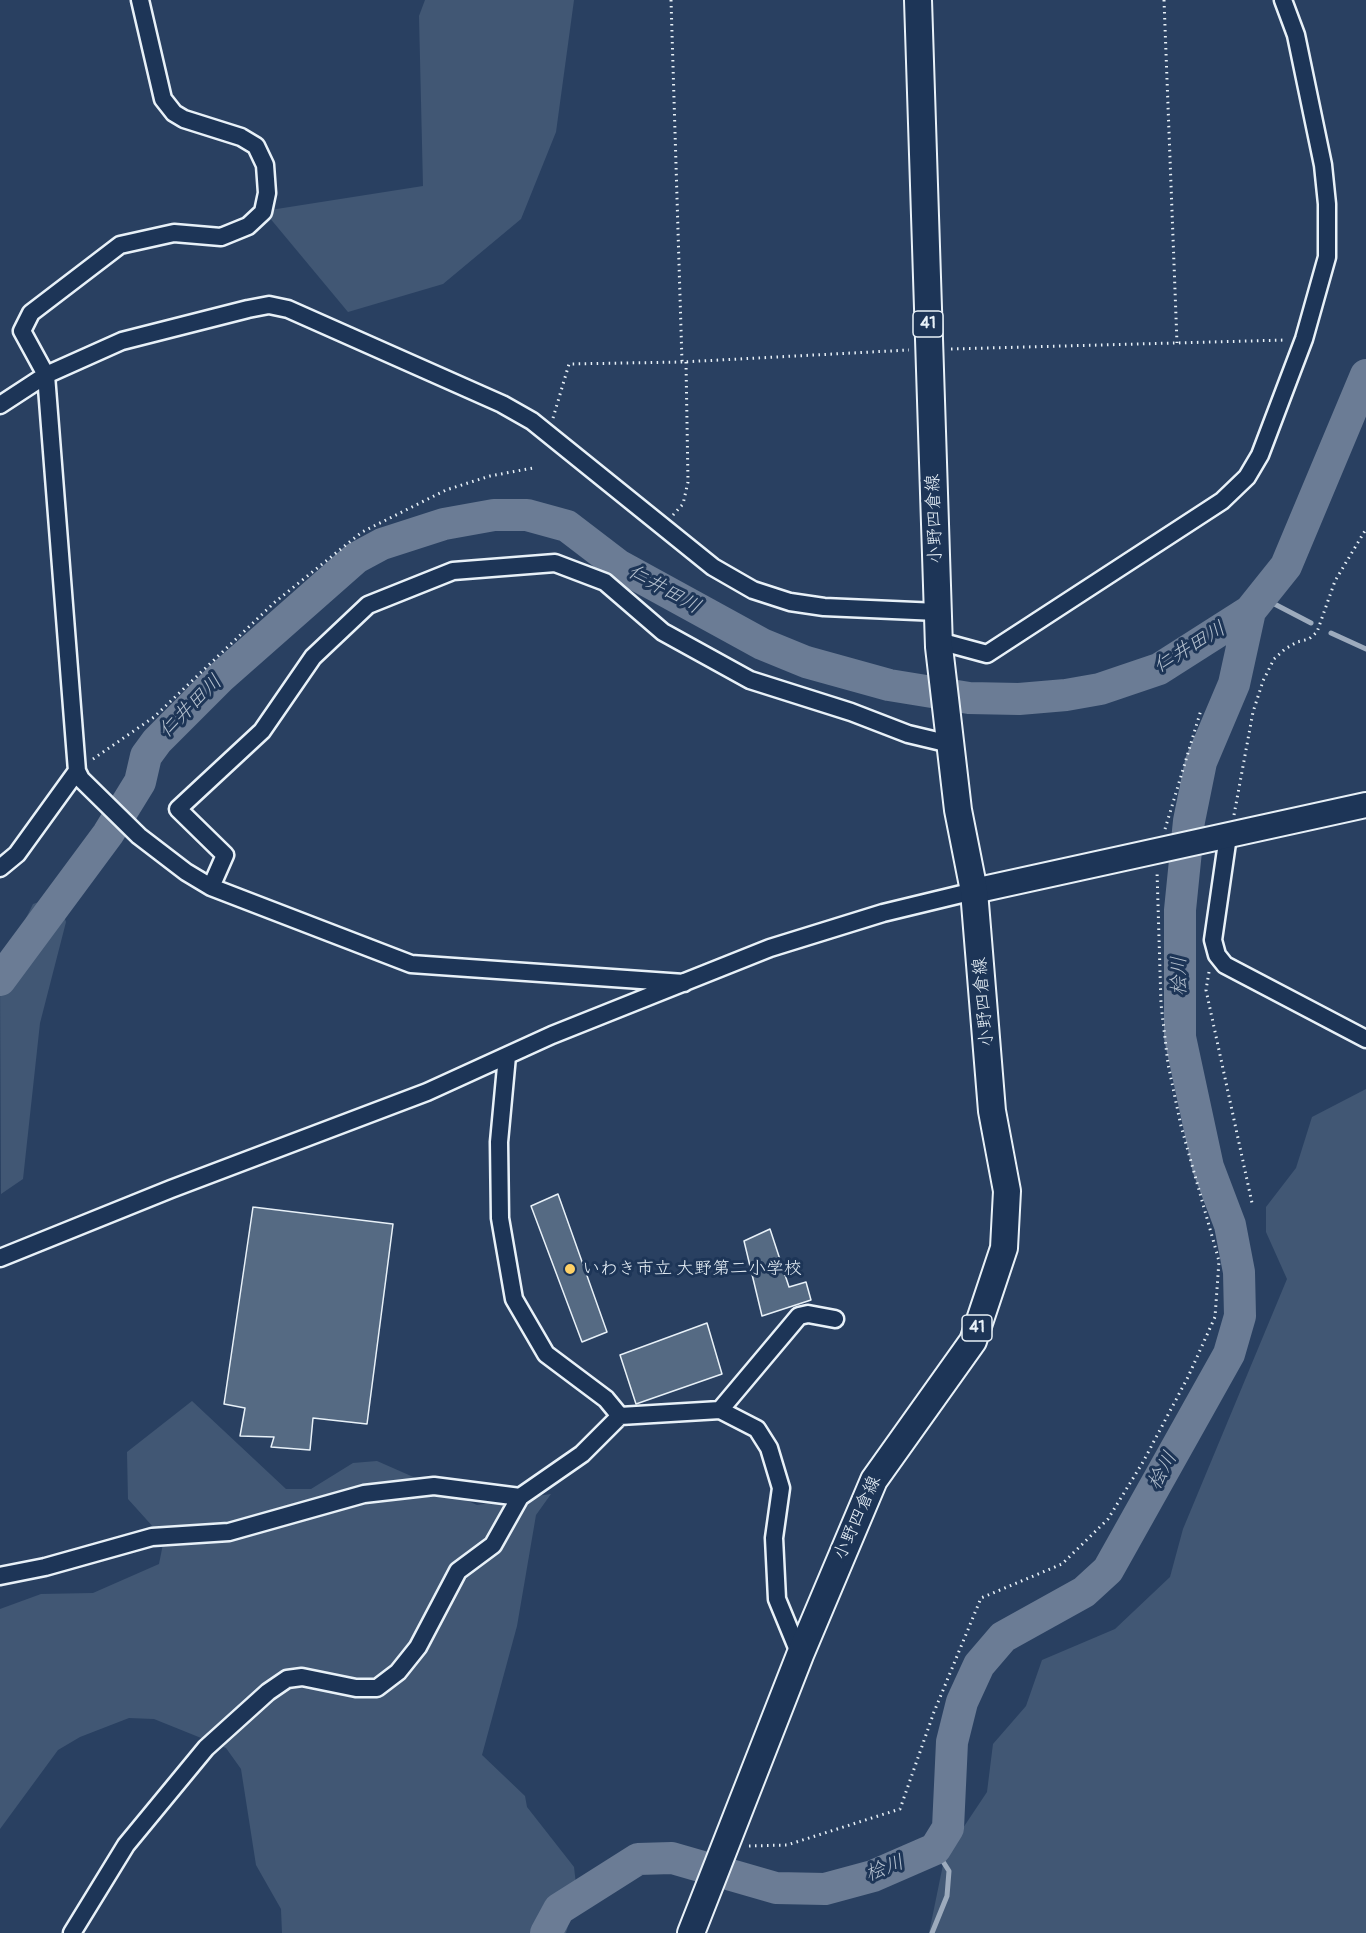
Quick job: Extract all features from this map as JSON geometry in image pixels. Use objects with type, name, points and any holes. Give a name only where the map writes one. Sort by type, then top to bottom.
[{"type":"main road","name":"小野四倉線","points":[[691,1933],[800,1655],[874,1480],[973,1341],[1004,1248],[1007,1191],[992,1111],[974,891],[958,810],[939,644],[918,0]]},
{"type":"street","points":[[140,0],[163,99],[174,113],[184,119],[242,137],[256,146],[265,165],[267,193],[263,212],[248,226],[221,237],[174,233],[120,245],[31,313],[22,332],[45,375],[79,775],[139,836],[186,872],[211,887],[411,964],[684,982]]},
{"type":"street","points":[[939,644],[987,654],[1222,501],[1247,477],[1260,454],[1304,339],[1327,256],[1327,204],[1323,165],[1298,46],[1283,0]]},
{"type":"street","points":[[0,405],[45,375],[122,341],[269,305],[288,309],[502,404],[549,434],[713,567],[753,590],[790,602],[825,607],[938,612]]},
{"type":"street","points":[[211,887],[225,855],[178,809],[262,731],[313,657],[368,605],[453,572],[555,563],[605,582],[663,632],[750,680],[851,712],[908,734],[950,744]]},
{"type":"street","points":[[0,868],[17,854],[79,775]]},
{"type":"street","points":[[0,1258],[171,1189],[427,1092],[684,982],[782,944],[883,913],[974,891],[1366,805]]},
{"type":"street","points":[[1228,836],[1213,940],[1217,955],[1225,965],[1366,1039]]},
{"type":"street","points":[[507,1056],[499,1142],[500,1218],[514,1299],[546,1354],[606,1400],[620,1416]]},
{"type":"street","points":[[720,1410],[799,1316],[808,1314],[835,1319]]},
{"type":"street","points":[[72,1933],[126,1845],[206,1748],[268,1692],[287,1679],[302,1677],[356,1688],[377,1688],[398,1672],[418,1647],[458,1571],[493,1545],[520,1497],[582,1454],[620,1416],[720,1410],[757,1429],[769,1448],[781,1488],[774,1538],[777,1599],[800,1655]]},
{"type":"street","points":[[0,1576],[45,1567],[152,1537],[229,1532],[364,1494],[434,1486],[520,1497]]},
{"type":"path","points":[[663,525],[687,496],[671,0]]},
{"type":"path","points":[[1164,0],[1177,343]]},
{"type":"path","points":[[549,434],[569,364],[684,362],[928,349],[1304,339]]},
{"type":"path","points":[[79,775],[154,717],[275,602],[362,532],[446,490],[490,476],[533,468]]},
{"type":"path","points":[[1228,836],[1239,797],[1253,712],[1263,681],[1274,659],[1285,649],[1297,642],[1309,639],[1317,632],[1335,581],[1366,529]]},
{"type":"path","points":[[722,1851],[787,1845],[900,1809],[934,1712],[981,1599],[1062,1564],[1108,1519],[1143,1462],[1183,1387],[1215,1317],[1219,1261],[1181,1126],[1168,1064],[1158,937],[1158,852],[1201,710]]},
{"type":"path","points":[[1213,940],[1206,990],[1252,1203]]},
{"type":"shaded area","points":[[425,0],[574,0],[556,132],[521,219],[443,284],[348,312],[264,211],[423,186],[419,16]]},
{"type":"shaded area","points":[[57,896],[66,922],[40,1023],[23,1179],[1,1194],[0,971],[33,904]]},
{"type":"shaded area","points":[[1366,1089],[1366,1933],[929,1933],[945,1855],[987,1792],[993,1744],[1026,1706],[1042,1660],[1115,1629],[1170,1577],[1183,1529],[1287,1279],[1266,1232],[1266,1207],[1296,1168],[1312,1117]]},
{"type":"shaded area","points":[[192,1401],[286,1489],[311,1489],[353,1463],[377,1461],[477,1505],[551,1494],[536,1515],[517,1626],[482,1755],[525,1796],[527,1807],[574,1867],[577,1893],[566,1933],[282,1933],[281,1909],[256,1865],[241,1769],[226,1748],[154,1719],[129,1718],[80,1737],[58,1750],[0,1829],[0,1609],[41,1594],[93,1593],[159,1564],[164,1539],[128,1499],[127,1452]]},
{"type":"building","name":"いわき市立 大野第二小学校","points":[[558,1194],[607,1332],[582,1342],[531,1206]]},
{"type":"building","points":[[253,1207],[393,1224],[367,1424],[313,1418],[310,1450],[271,1447],[274,1437],[240,1436],[245,1408],[224,1404]]},
{"type":"building","points":[[770,1229],[789,1287],[806,1282],[811,1300],[762,1316],[744,1241]]},
{"type":"building","points":[[707,1323],[722,1374],[636,1404],[620,1355]]},
{"type":"waterway","name":"仁井田川","points":[[0,980],[108,834],[140,782],[146,756],[157,741],[221,677],[356,558],[382,544],[444,524],[494,515],[527,515],[567,526],[618,565],[762,644],[806,662],[889,685],[969,698],[1019,699],[1066,695],[1100,689],[1159,669],[1250,611],[1286,566],[1366,375]]},
{"type":"waterway","points":[[1261,597],[1311,623]]},
{"type":"waterway","name":"桧川","points":[[546,1933],[559,1909],[638,1859],[672,1858],[776,1888],[825,1889],[873,1876],[935,1849],[948,1828],[952,1742],[962,1702],[979,1665],[1003,1637],[1084,1592],[1108,1570],[1229,1354],[1240,1316],[1239,1272],[1230,1225],[1208,1167],[1180,1037],[1180,910],[1189,821],[1201,762],[1234,684],[1250,611]]},
{"type":"waterway","points":[[1331,633],[1366,649]]},
{"type":"waterway","points":[[932,1933],[947,1896],[949,1871],[935,1849]]},
{"type":"place","name":"いわき市立 大野第二小学校","points":[[570,1269]]}]
